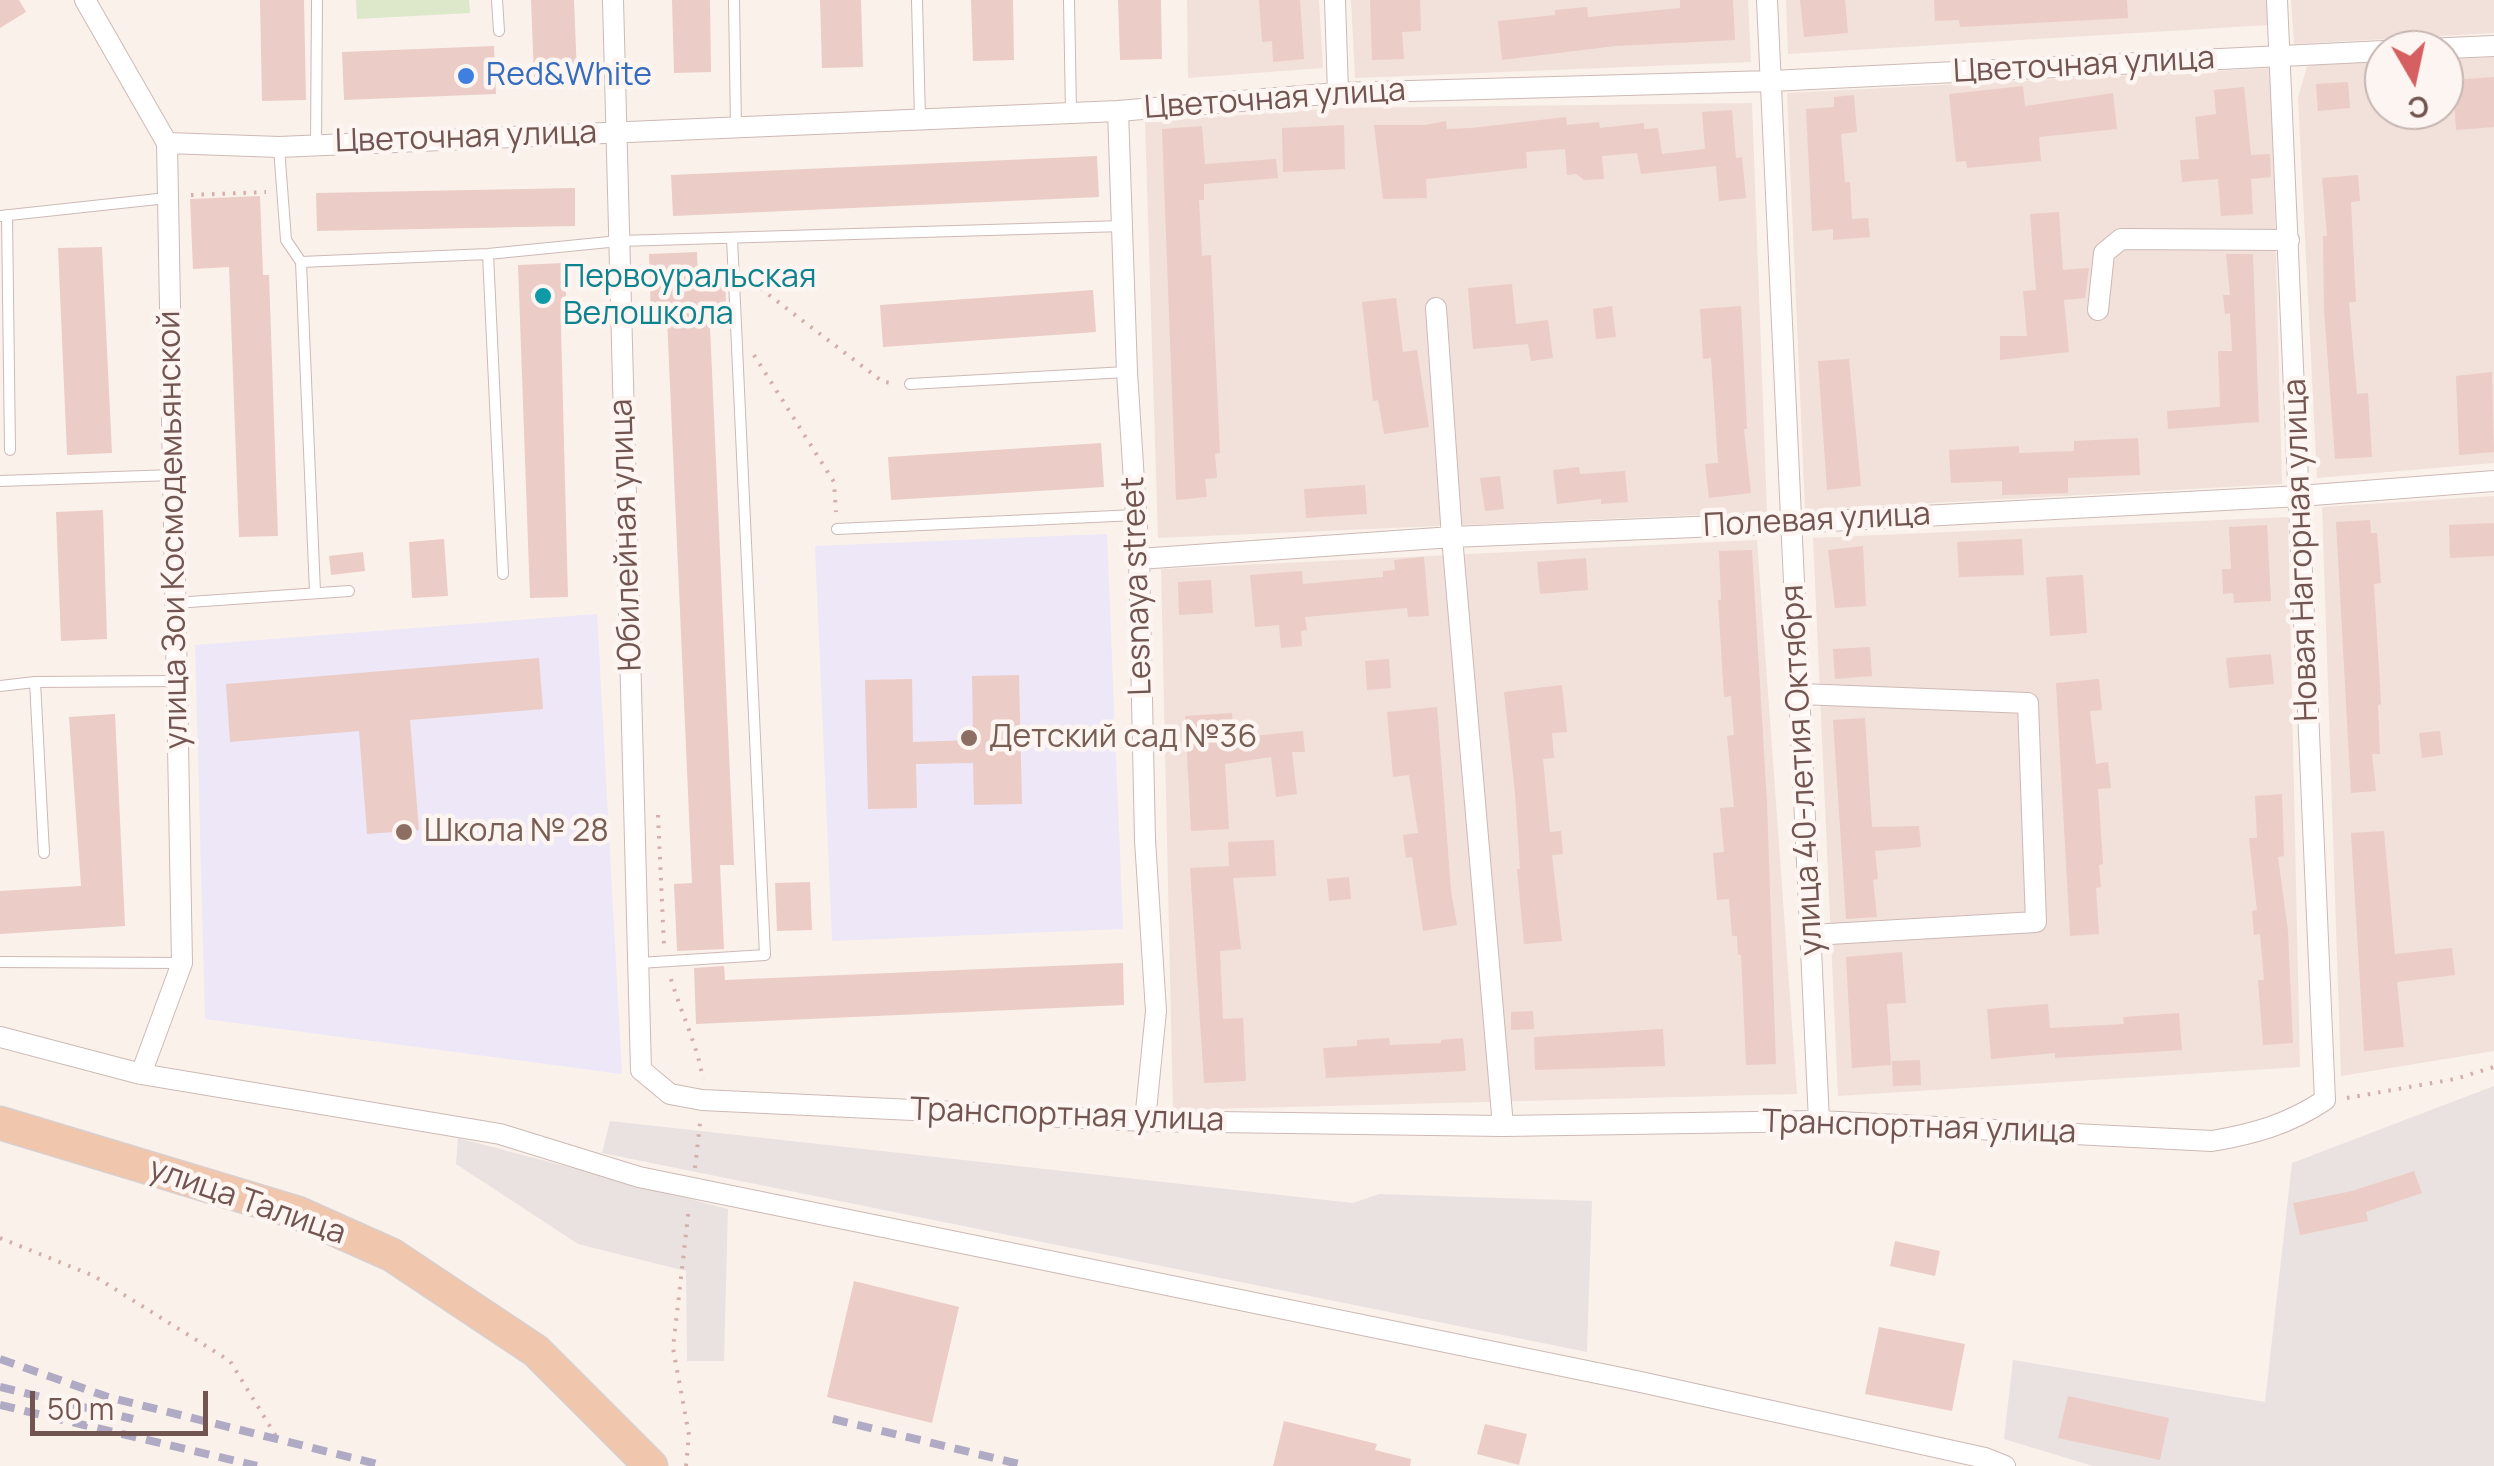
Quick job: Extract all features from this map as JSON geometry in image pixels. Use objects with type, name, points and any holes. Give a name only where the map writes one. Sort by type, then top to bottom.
[{"type":"main road","name":"улица Талица","points":[[0,1123],[298,1213],[392,1255],[536,1351],[651,1466]]},
{"type":"street","name":"улица Зои Космодемьянской","points":[[85,0],[166,143],[175,197],[174,475],[182,963],[141,1074]]},
{"type":"street","name":"Юбилейная улица","points":[[612,0],[641,1070]]},
{"type":"street","points":[[1334,0],[1338,92]]},
{"type":"street","name":"улица 40-летия Октября","points":[[1767,0],[1819,1120]]},
{"type":"street","name":"Новая Нагорная улица","points":[[2277,0],[2324,1100]]},
{"type":"street","points":[[2464,47],[2494,46]]},
{"type":"street","name":"Цветочная улица","points":[[166,143],[279,147],[1118,111],[1338,92],[1771,81],[2364,52]]},
{"type":"street","name":"Lesnaya street","points":[[1118,111],[1127,372],[1139,559],[1145,840],[1156,1012],[1146,1121]]},
{"type":"street","points":[[2098,310],[2104,252],[2120,240],[2289,240]]},
{"type":"street","points":[[1436,308],[1503,1126]]},
{"type":"street","name":"Полевая улица","points":[[1139,559],[1452,536],[2300,496],[2494,480]]},
{"type":"street","points":[[1800,694],[2028,703],[2036,922],[1812,935]]},
{"type":"street","points":[[0,1037],[141,1074],[500,1134],[639,1177],[1636,1381],[1986,1458],[2005,1466]]},
{"type":"street","name":"Транспортная улица","points":[[641,1070],[670,1094],[702,1100],[1146,1121],[1503,1126],[1819,1120],[2212,1142],[2260,1132],[2298,1117],[2324,1100]]},
{"type":"lane","points":[[316,144],[317,0]]},
{"type":"lane","points":[[497,0],[499,31]]},
{"type":"lane","points":[[734,0],[736,127]]},
{"type":"lane","points":[[918,0],[920,120]]},
{"type":"lane","points":[[1069,0],[1071,113]]},
{"type":"lane","points":[[279,147],[286,240],[301,262],[315,592]]},
{"type":"lane","points":[[10,450],[4,215],[175,197]]},
{"type":"lane","points":[[301,262],[488,254],[618,241],[1123,226]]},
{"type":"lane","points":[[639,963],[765,956],[732,238]]},
{"type":"lane","points":[[488,254],[503,574]]},
{"type":"lane","points":[[910,384],[1127,372]]},
{"type":"lane","points":[[0,481],[174,475]]},
{"type":"lane","points":[[836,530],[1136,515]]},
{"type":"lane","points":[[176,603],[349,591]]},
{"type":"lane","points":[[0,686],[34,682],[176,681]]},
{"type":"lane","points":[[34,682],[44,853]]},
{"type":"lane","points":[[0,962],[182,963]]},
{"type":"path","points":[[175,197],[280,192]]},
{"type":"path","points":[[733,267],[883,382],[910,384]]},
{"type":"path","points":[[736,326],[834,482],[836,530]]},
{"type":"path","points":[[665,962],[698,1048],[704,1082],[672,1348],[689,1435],[686,1466]]},
{"type":"path","points":[[2324,1100],[2404,1090],[2494,1068]]},
{"type":"path","points":[[0,1238],[94,1276],[230,1362],[278,1441]]},
{"type":"shaded area","points":[[1187,0],[1319,0],[1323,68],[1188,78]]},
{"type":"shaded area","points":[[1351,0],[1748,0],[1751,62],[1355,78]]},
{"type":"shaded area","points":[[1786,0],[2268,0],[2269,25],[1788,54]]},
{"type":"shaded area","points":[[2291,0],[2494,0],[2494,33],[2364,30],[2364,40],[2294,44]]},
{"type":"shaded area","points":[[2494,57],[2494,463],[2317,478],[2298,98],[2307,66],[2364,60],[2364,130],[2464,130],[2464,58]]},
{"type":"shaded area","points":[[2271,68],[2282,484],[1805,510],[1787,93]]},
{"type":"shaded area","points":[[1752,103],[1767,512],[1158,538],[1145,122],[1338,108]]},
{"type":"shaded area","points":[[2494,496],[2494,1051],[2341,1076],[2322,507]]},
{"type":"shaded area","points":[[2288,517],[2300,1067],[1838,1096],[1813,538]]},
{"type":"shaded area","name":"Детский сад №36","points":[[1107,534],[1123,929],[832,941],[815,546]]},
{"type":"shaded area","points":[[1757,540],[1797,1094],[1173,1110],[1161,569]]},
{"type":"shaded area","name":"Школа № 28","points":[[597,614],[622,1074],[205,1019],[195,645]]},
{"type":"shaded area","points":[[2494,1086],[2494,1466],[2093,1466],[2004,1439],[2013,1360],[2265,1402],[2292,1163]]},
{"type":"shaded area","points":[[610,1121],[1353,1203],[1379,1194],[1592,1201],[1587,1352],[602,1153]]},
{"type":"shaded area","points":[[458,1138],[728,1209],[724,1361],[687,1361],[686,1271],[578,1244],[456,1164]]},
{"type":"green space","points":[[356,0],[469,0],[470,13],[357,19]]},
{"type":"building","points":[[0,0],[19,0],[26,12],[0,28]]},
{"type":"building","points":[[260,0],[304,0],[306,100],[262,101]]},
{"type":"building","points":[[531,0],[574,0],[577,75],[534,77]]},
{"type":"building","points":[[672,0],[710,0],[711,72],[674,73]]},
{"type":"building","points":[[820,0],[861,0],[863,67],[822,68]]},
{"type":"building","points":[[971,0],[1013,0],[1014,60],[973,61]]},
{"type":"building","points":[[1118,0],[1161,0],[1162,59],[1120,60]]},
{"type":"building","points":[[1259,0],[1300,0],[1304,59],[1273,62],[1272,41],[1262,42]]},
{"type":"building","points":[[1370,0],[1420,0],[1421,31],[1402,32],[1404,59],[1372,60]]},
{"type":"building","points":[[1680,0],[1733,0],[1735,40],[1615,46],[1502,60],[1498,21],[1587,7],[1588,17],[1680,8]]},
{"type":"building","points":[[1800,0],[1845,0],[1848,33],[1804,37]]},
{"type":"building","points":[[1934,0],[2127,0],[2128,18],[1960,27],[1959,20],[1935,21]]},
{"type":"building","points":[[494,46],[496,94],[344,100],[342,52]]},
{"type":"building","points":[[2494,77],[2494,127],[2464,129],[2464,79]]},
{"type":"building","points":[[2348,82],[2350,108],[2318,111],[2316,84]]},
{"type":"building","points":[[2023,86],[2025,106],[2113,93],[2117,129],[2039,137],[2041,161],[1967,168],[1966,161],[1956,162],[1949,94]]},
{"type":"building","points":[[2244,87],[2251,155],[2270,154],[2271,177],[2251,179],[2253,214],[2221,216],[2218,179],[2182,182],[2180,160],[2199,159],[2195,117],[2216,114],[2214,90]]},
{"type":"building","points":[[1854,95],[1857,132],[1841,134],[1845,182],[1850,182],[1852,219],[1868,218],[1870,237],[1833,240],[1833,229],[1812,231],[1806,109],[1834,107],[1834,97]]},
{"type":"building","points":[[1732,110],[1736,158],[1742,157],[1746,198],[1719,201],[1716,166],[1641,174],[1637,153],[1602,156],[1604,179],[1584,180],[1576,174],[1567,175],[1565,149],[1526,152],[1527,168],[1426,179],[1427,198],[1383,199],[1374,125],[1446,121],[1447,129],[1471,128],[1566,117],[1567,125],[1599,122],[1600,128],[1644,123],[1644,129],[1658,128],[1662,154],[1705,149],[1702,112]]},
{"type":"building","points":[[1344,125],[1345,169],[1283,172],[1282,128]]},
{"type":"building","points":[[1202,126],[1205,164],[1276,159],[1278,178],[1204,184],[1204,200],[1199,200],[1202,256],[1211,255],[1220,453],[1215,454],[1217,478],[1205,479],[1207,497],[1176,500],[1162,129]]},
{"type":"building","points":[[1097,156],[1099,197],[673,216],[671,175]]},
{"type":"building","points":[[2358,175],[2360,201],[2351,202],[2356,302],[2349,302],[2357,394],[2368,393],[2372,457],[2335,459],[2324,310],[2323,236],[2327,236],[2322,178]]},
{"type":"building","points":[[575,188],[575,226],[317,231],[316,193]]},
{"type":"building","points":[[260,196],[263,275],[269,275],[278,536],[239,537],[229,267],[193,269],[190,199]]},
{"type":"building","points":[[2059,212],[2063,270],[2089,268],[2085,298],[2064,300],[2069,352],[2000,360],[2000,336],[2027,336],[2023,291],[2036,290],[2030,214]]},
{"type":"building","points":[[102,247],[112,453],[67,455],[58,248]]},
{"type":"building","points":[[697,252],[698,277],[725,276],[727,327],[710,327],[734,865],[720,865],[724,949],[677,951],[674,884],[692,883],[667,318],[651,319],[649,254]]},
{"type":"building","points":[[2226,254],[2253,254],[2259,422],[2168,429],[2167,411],[2220,407],[2218,351],[2232,351],[2230,313],[2225,314],[2223,295],[2230,295]]},
{"type":"building","points":[[564,263],[568,326],[561,327],[568,597],[530,598],[518,265]]},
{"type":"building","points":[[1512,284],[1516,324],[1548,320],[1553,358],[1531,361],[1528,344],[1473,349],[1468,288]]},
{"type":"building","points":[[1093,290],[1096,332],[883,347],[880,305]]},
{"type":"building","points":[[1396,298],[1403,352],[1417,350],[1429,427],[1384,434],[1378,400],[1373,401],[1362,302]]},
{"type":"building","points":[[1612,306],[1616,337],[1596,339],[1593,309]]},
{"type":"building","points":[[1741,306],[1744,429],[1751,493],[1709,498],[1705,464],[1718,463],[1711,358],[1703,359],[1700,309]]},
{"type":"building","points":[[1849,359],[1861,486],[1827,490],[1818,361]]},
{"type":"building","points":[[2492,372],[2494,452],[2459,455],[2456,376]]},
{"type":"building","points":[[2138,438],[2140,475],[2068,478],[2068,493],[2002,495],[2002,481],[1951,483],[1949,450],[2019,446],[2019,453],[2074,451],[2074,441]]},
{"type":"building","points":[[1101,443],[1104,487],[891,500],[888,457]]},
{"type":"building","points":[[1579,467],[1580,474],[1625,471],[1628,502],[1601,504],[1601,499],[1557,504],[1553,470]]},
{"type":"building","points":[[1500,476],[1504,509],[1485,511],[1480,478]]},
{"type":"building","points":[[1365,485],[1367,514],[1306,518],[1304,489]]},
{"type":"building","points":[[103,510],[107,639],[61,641],[56,512]]},
{"type":"building","points":[[2370,520],[2371,533],[2377,533],[2381,583],[2374,584],[2380,754],[2372,754],[2376,791],[2351,793],[2336,522]]},
{"type":"building","points":[[2494,523],[2494,556],[2450,558],[2449,525]]},
{"type":"building","points":[[2267,525],[2271,601],[2234,603],[2233,593],[2223,594],[2222,569],[2231,569],[2229,527]]},
{"type":"building","points":[[444,539],[448,596],[412,598],[409,542]]},
{"type":"building","points":[[2022,539],[2024,575],[1959,577],[1957,542]]},
{"type":"building","points":[[1863,546],[1866,606],[1835,608],[1828,550]]},
{"type":"building","points":[[1752,550],[1767,803],[1776,1064],[1746,1065],[1741,955],[1737,936],[1732,936],[1729,899],[1717,900],[1713,853],[1724,852],[1720,808],[1734,807],[1727,736],[1734,735],[1731,696],[1724,697],[1719,551]]},
{"type":"building","points":[[363,552],[365,571],[331,575],[329,556]]},
{"type":"building","points":[[1424,557],[1429,616],[1408,617],[1407,608],[1305,617],[1307,630],[1301,631],[1302,646],[1281,648],[1279,625],[1255,627],[1250,575],[1302,571],[1303,584],[1383,577],[1383,571],[1395,570],[1394,560]]},
{"type":"building","points":[[1586,558],[1588,590],[1540,594],[1537,562]]},
{"type":"building","points":[[2083,575],[2087,633],[2050,636],[2046,577]]},
{"type":"building","points":[[1211,580],[1213,613],[1179,615],[1178,582]]},
{"type":"building","points":[[1870,647],[1872,676],[1835,679],[1833,649]]},
{"type":"building","points":[[2271,654],[2274,684],[2229,688],[2226,658]]},
{"type":"building","points":[[539,658],[543,709],[410,720],[419,830],[367,834],[359,731],[230,742],[226,684]]},
{"type":"building","points":[[1389,659],[1391,688],[1367,690],[1365,661]]},
{"type":"building","points":[[1019,675],[1022,804],[974,805],[973,763],[916,764],[917,808],[868,809],[865,680],[912,679],[913,742],[973,740],[972,676]]},
{"type":"building","points":[[2099,679],[2102,710],[2090,711],[2096,764],[2108,762],[2111,788],[2098,789],[2103,864],[2099,865],[2101,887],[2096,888],[2099,934],[2070,936],[2056,683]]},
{"type":"building","points":[[1562,685],[1567,732],[1552,733],[1554,758],[1543,759],[1550,832],[1561,831],[1563,854],[1552,855],[1562,941],[1524,944],[1504,692]]},
{"type":"building","points":[[1437,707],[1457,925],[1423,931],[1412,857],[1406,858],[1403,835],[1418,833],[1409,775],[1393,777],[1387,712]]},
{"type":"building","points":[[1232,713],[1233,738],[1303,731],[1305,752],[1292,752],[1297,794],[1276,797],[1271,757],[1225,764],[1229,829],[1191,831],[1185,716]]},
{"type":"building","points":[[115,714],[125,926],[0,934],[0,891],[81,886],[69,717]]},
{"type":"building","points":[[1865,718],[1872,827],[1919,826],[1921,847],[1875,851],[1877,917],[1846,919],[1833,720]]},
{"type":"building","points":[[2440,731],[2443,755],[2422,758],[2419,733]]},
{"type":"building","points":[[2282,794],[2284,856],[2278,857],[2288,931],[2293,1043],[2263,1045],[2258,980],[2264,980],[2260,934],[2254,935],[2252,911],[2257,910],[2249,838],[2257,838],[2255,796]]},
{"type":"building","points":[[2384,831],[2395,954],[2452,948],[2455,975],[2397,982],[2404,1047],[2364,1051],[2351,833]]},
{"type":"building","points":[[1274,840],[1276,876],[1233,878],[1241,949],[1220,951],[1223,1019],[1243,1018],[1246,1081],[1204,1083],[1190,868],[1229,866],[1228,842]]},
{"type":"building","points":[[1349,877],[1351,899],[1329,901],[1327,879]]},
{"type":"building","points":[[810,882],[812,930],[777,931],[775,883]]},
{"type":"building","points":[[1902,952],[1906,1003],[1887,1004],[1891,1065],[1852,1068],[1846,957]]},
{"type":"building","points":[[1123,963],[1124,1005],[696,1024],[694,968],[724,966],[725,980]]},
{"type":"building","points":[[2048,1004],[2050,1028],[2124,1024],[2123,1017],[2179,1013],[2182,1050],[1991,1059],[1987,1009]]},
{"type":"building","points":[[1533,1011],[1534,1029],[1511,1030],[1511,1012]]},
{"type":"building","points":[[1663,1029],[1665,1066],[1535,1070],[1534,1037]]},
{"type":"building","points":[[1389,1038],[1390,1045],[1463,1038],[1466,1071],[1326,1078],[1323,1048],[1357,1046],[1357,1040]]},
{"type":"building","points":[[1920,1060],[1921,1085],[1893,1086],[1892,1061]]},
{"type":"building","points":[[2414,1171],[2422,1193],[2366,1212],[2368,1221],[2300,1235],[2293,1203],[2352,1191]]},
{"type":"building","points":[[1895,1241],[1940,1251],[1935,1276],[1890,1266]]},
{"type":"building","points":[[854,1281],[959,1307],[932,1423],[827,1397]]},
{"type":"building","points":[[1879,1327],[1965,1344],[1952,1411],[1865,1394]]},
{"type":"building","points":[[2068,1396],[2169,1418],[2160,1460],[2058,1438]]},
{"type":"building","points":[[1284,1421],[1377,1444],[1375,1450],[1411,1459],[1410,1466],[1273,1466]]},
{"type":"building","points":[[1485,1424],[1527,1434],[1519,1465],[1477,1454]]},
{"type":"railway","points":[[0,1359],[108,1397],[385,1466]]},
{"type":"railway","points":[[0,1387],[133,1419]]},
{"type":"railway","points":[[0,1405],[257,1466]]},
{"type":"railway","points":[[833,1419],[1027,1466]]},
{"type":"place","name":"Red&White","points":[[466,76]]},
{"type":"place","name":"Первоуральская Велошкола","points":[[543,296]]},
{"type":"place","name":"Детский сад №36","points":[[969,738]]},
{"type":"place","name":"Школа № 28","points":[[404,832]]}]
